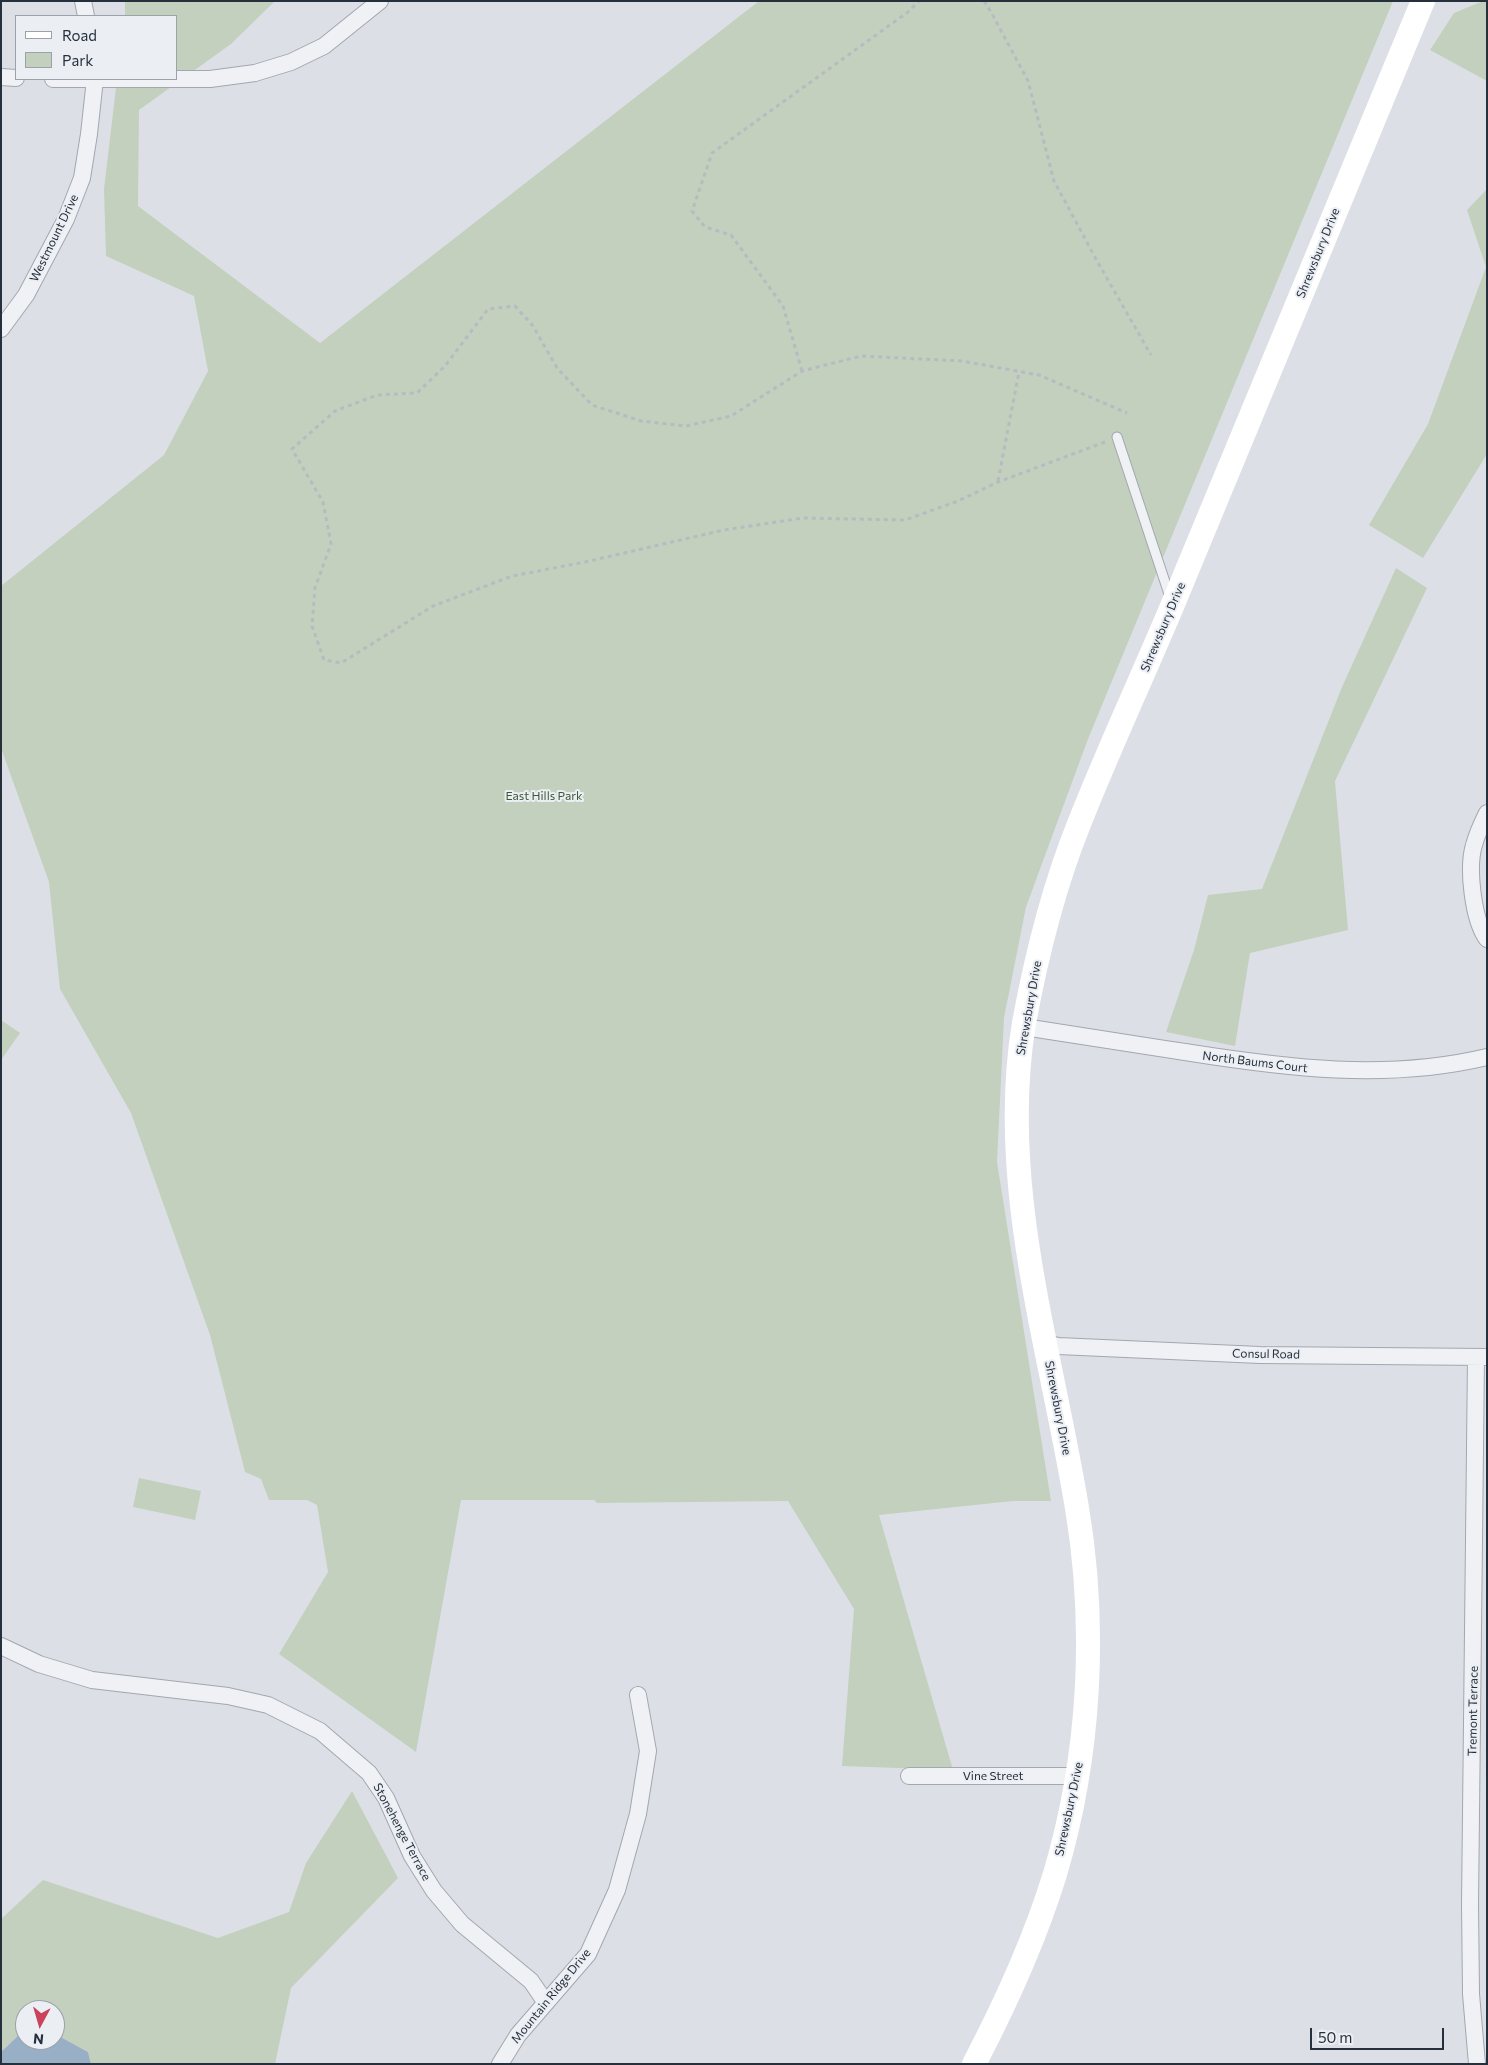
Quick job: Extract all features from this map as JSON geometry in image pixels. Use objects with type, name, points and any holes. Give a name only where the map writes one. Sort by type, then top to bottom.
[{"type":"main road","name":"Shrewsbury Drive","points":[[974,2064],[1025,1955],[1054,1875],[1066,1831],[1081,1754],[1088,1656],[1085,1563],[1077,1508],[1030,1258],[1019,1176],[1017,1110],[1024,1027],[1038,956],[1077,829],[1173,604],[1423,1]]},
{"type":"street","points":[[83,1],[86,15]]},
{"type":"street","points":[[178,79],[210,79],[255,73],[291,62],[324,46],[380,1]]},
{"type":"street","points":[[1,77],[15,78]]},
{"type":"street","name":"Westmount Drive","points":[[1,329],[26,295],[66,219],[82,178],[95,80]]},
{"type":"street","points":[[1487,812],[1473,846],[1472,878],[1476,918],[1487,940]]},
{"type":"street","name":"North Baums Court","points":[[1024,1027],[1245,1062],[1328,1071],[1396,1071],[1460,1064],[1487,1057]]},
{"type":"street","name":"Consul Road","points":[[1046,1343],[1058,1346],[1260,1354],[1481,1357]]},
{"type":"street","name":"Tremont Terrace","points":[[1477,2064],[1471,1994],[1470,1913],[1481,1357]]},
{"type":"street","name":"Stonehenge Terrace","points":[[1,1646],[39,1664],[92,1680],[228,1696],[268,1705],[320,1731],[369,1773],[386,1798],[412,1856],[434,1891],[462,1924],[531,1981],[546,2003]]},
{"type":"street","name":"Mountain Ridge Drive","points":[[500,2064],[518,2035],[588,1954],[617,1890],[638,1814],[648,1750],[638,1695]]},
{"type":"street","name":"Vine Street","points":[[909,1776],[1077,1776]]},
{"type":"lane","points":[[1117,437],[1173,604]]},
{"type":"path","points":[[802,371],[783,306],[731,235],[705,227],[692,211],[712,153],[900,17],[919,1]]},
{"type":"path","points":[[984,1],[1028,81],[1054,181],[1151,355]]},
{"type":"path","points":[[1117,437],[998,482],[958,501],[904,520],[803,518],[724,530],[585,562],[512,576],[433,606],[341,663],[324,660],[312,626],[315,588],[331,544],[323,502],[292,449],[335,411],[377,396],[417,393],[445,366],[488,309],[515,306],[533,326],[557,368],[592,405],[641,420],[686,426],[731,416],[802,371],[861,356],[962,361],[1039,375],[1127,413]]},
{"type":"path","points":[[998,482],[1019,372]]},
{"type":"green space","name":"East Hills Park","points":[[125,1],[275,1],[231,44],[139,110],[138,206],[320,343],[759,1],[1393,1],[1088,739],[1026,907],[1004,1018],[997,1162],[1051,1501],[1013,1501],[879,1515],[953,1770],[842,1766],[854,1609],[788,1501],[597,1503],[594,1500],[461,1500],[416,1752],[279,1654],[328,1572],[317,1505],[307,1500],[269,1500],[261,1479],[245,1472],[210,1335],[131,1113],[60,989],[49,882],[1,748],[1,586],[164,455],[208,371],[194,296],[106,256],[104,189],[117,80],[178,80],[178,15],[125,15]]},
{"type":"green space","points":[[1487,1],[1487,81],[1430,50],[1454,13]]},
{"type":"green space","points":[[1487,189],[1487,454],[1423,558],[1369,525],[1428,424],[1486,267],[1467,210]]},
{"type":"green space","points":[[1396,568],[1427,588],[1335,781],[1348,930],[1250,953],[1235,1046],[1166,1032],[1194,950],[1208,895],[1262,889],[1342,687]]},
{"type":"green space","points":[[1,1020],[20,1033],[1,1060]]},
{"type":"green space","points":[[139,1478],[201,1491],[195,1520],[133,1507]]},
{"type":"green space","points":[[352,1791],[398,1878],[291,1988],[275,2064],[91,2064],[88,2052],[65,2039],[65,2000],[15,2000],[15,2039],[1,2052],[1,1919],[43,1880],[218,1938],[289,1912],[306,1863]]},
{"type":"water","points":[[15,2039],[15,2050],[65,2050],[65,2039],[88,2052],[91,2064],[1,2064],[1,2052]]}]
